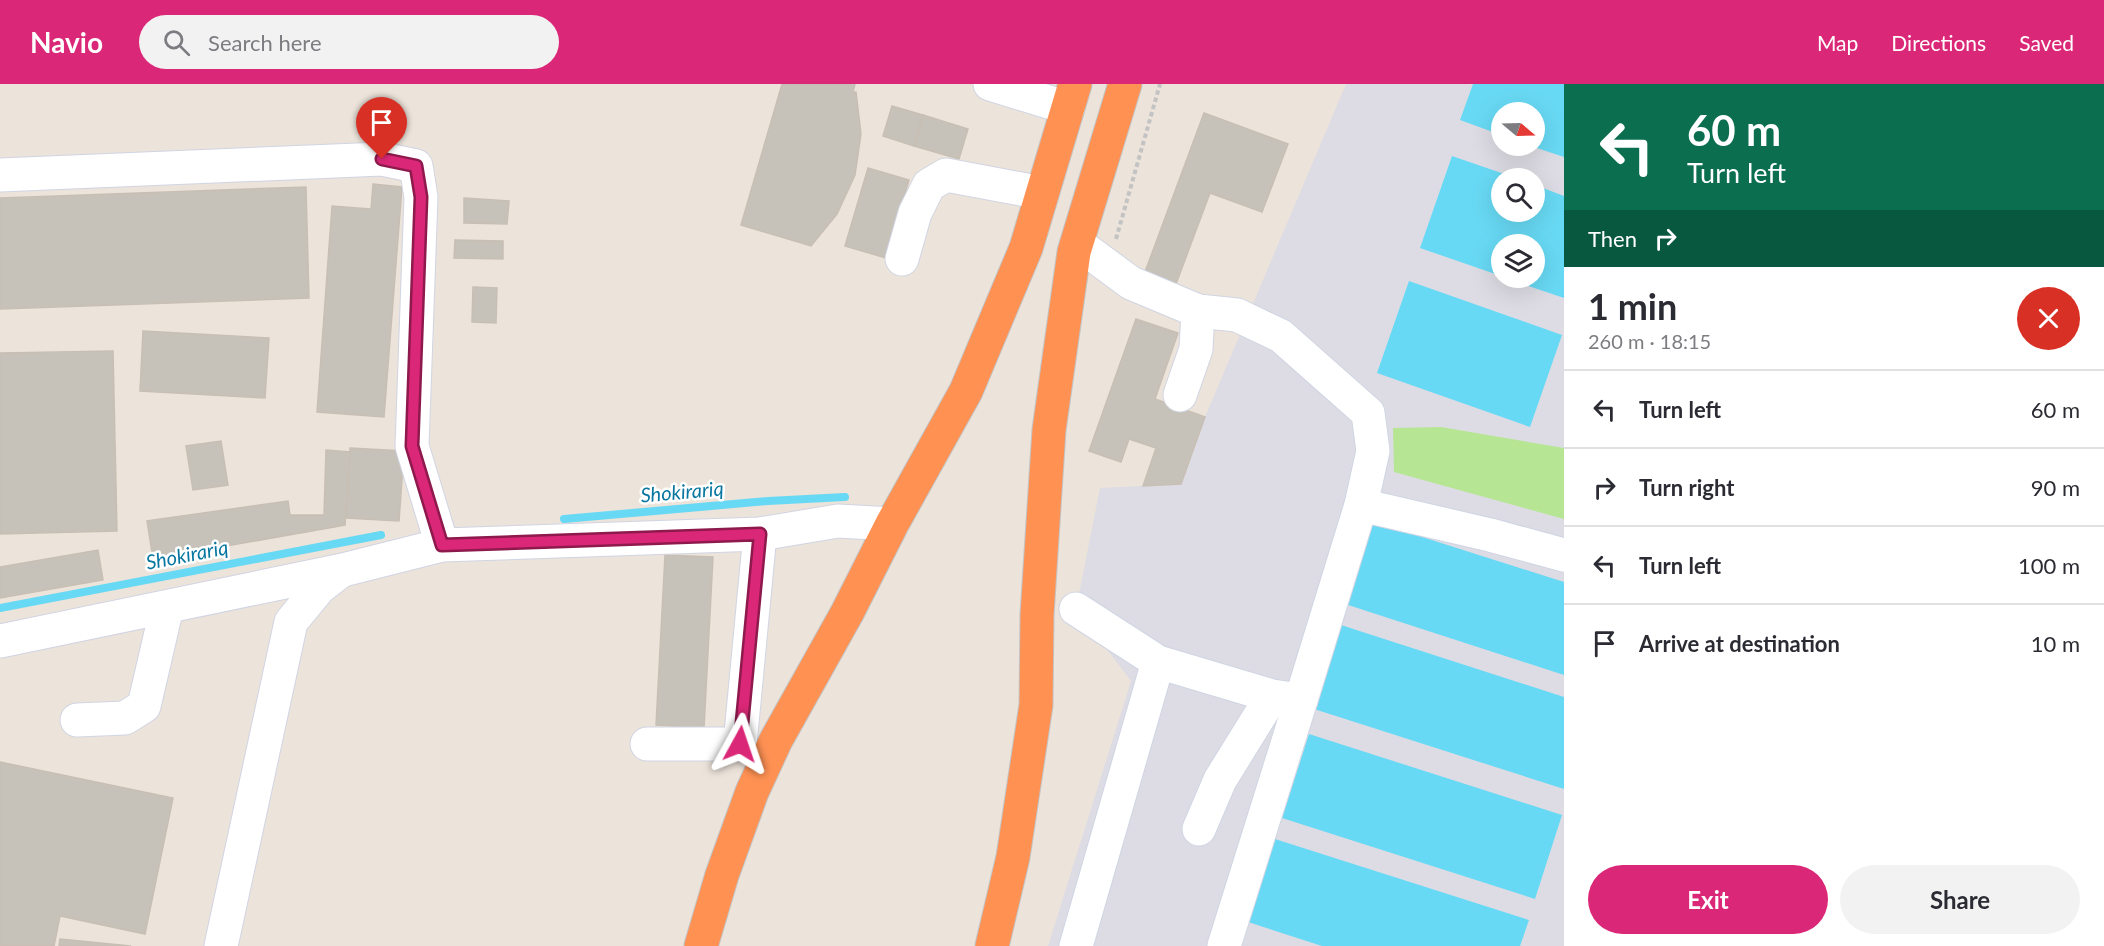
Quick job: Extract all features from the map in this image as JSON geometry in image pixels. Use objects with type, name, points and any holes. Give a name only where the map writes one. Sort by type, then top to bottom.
[{"type":"highway","points":[[992,946],[1013,857],[1036,705],[1037,615],[1049,430],[1076,248],[1125,84]]},
{"type":"highway","points":[[701,946],[722,875],[752,792],[776,740],[966,391],[1026,248],[1070,95]]},
{"type":"lane","points":[[990,84],[1070,95]]},
{"type":"lane","points":[[0,175],[382,159],[416,166],[421,197],[412,446],[442,545]]},
{"type":"lane","points":[[902,259],[915,213],[929,186],[946,176],[1042,193]]},
{"type":"lane","points":[[1076,248],[1109,266],[1131,283],[1198,311],[1237,315],[1281,336],[1368,413],[1373,451],[1361,506],[1286,698],[1224,946]]},
{"type":"lane","points":[[1180,396],[1196,349],[1198,311]]},
{"type":"lane","points":[[1361,506],[1490,535],[1564,555]]},
{"type":"lane","points":[[0,641],[343,570],[442,545],[760,534],[838,521],[892,524]]},
{"type":"lane","points":[[646,744],[740,744],[760,534]]},
{"type":"lane","points":[[221,946],[291,622],[319,588],[343,570]]},
{"type":"lane","points":[[77,720],[125,718],[144,706],[167,607]]},
{"type":"lane","points":[[1076,609],[1158,662],[1286,698]]},
{"type":"lane","points":[[1076,946],[1158,662]]},
{"type":"lane","points":[[1199,829],[1220,780],[1286,698]]},
{"type":"path","points":[[1109,266],[1160,84]]},
{"type":"shaded area","points":[[1346,84],[1564,84],[1564,946],[1048,946],[1131,681],[1076,609],[1100,488],[1181,484],[1205,417]]},
{"type":"green space","points":[[1441,427],[1564,448],[1564,519],[1394,472],[1393,428]]},
{"type":"water","points":[[1473,84],[1564,84],[1564,157],[1545,151],[1545,102],[1491,102],[1491,131],[1460,120]]},
{"type":"water","points":[[1452,156],[1491,169],[1491,222],[1545,222],[1545,189],[1564,196],[1564,298],[1534,288],[1545,288],[1545,234],[1491,234],[1491,273],[1420,248]]},
{"type":"water","points":[[1409,281],[1562,335],[1530,427],[1377,373]]},
{"type":"water","points":[[1372,521],[1564,582],[1564,675],[1345,604]]},
{"type":"water","points":[[1341,625],[1564,697],[1564,789],[1314,709]]},
{"type":"water","points":[[1309,734],[1562,815],[1535,899],[1282,818]]},
{"type":"water","points":[[1275,839],[1529,920],[1520,946],[1322,946],[1248,922]]},
{"type":"building","points":[[782,84],[855,84],[853,92],[856,92],[861,134],[855,175],[837,214],[811,246],[741,225]]},
{"type":"building","points":[[892,106],[923,115],[914,146],[883,136]]},
{"type":"building","points":[[1204,113],[1288,144],[1262,212],[1210,193],[1173,292],[1142,280]]},
{"type":"building","points":[[923,115],[968,129],[959,159],[914,146]]},
{"type":"building","points":[[868,168],[909,180],[886,258],[845,246]]},
{"type":"building","points":[[373,184],[402,187],[384,417],[317,412],[332,206],[371,209]]},
{"type":"building","points":[[306,187],[309,298],[0,309],[0,198]]},
{"type":"building","points":[[464,198],[509,201],[507,224],[464,223]]},
{"type":"building","points":[[455,240],[503,241],[503,259],[454,258]]},
{"type":"building","points":[[473,287],[497,288],[496,323],[472,322]]},
{"type":"building","points":[[1136,319],[1178,333],[1155,399],[1205,417],[1181,484],[1143,486],[1156,448],[1129,439],[1121,462],[1089,451]]},
{"type":"building","points":[[143,331],[269,338],[265,398],[140,391]]},
{"type":"building","points":[[113,351],[117,531],[0,534],[0,353]]},
{"type":"building","points":[[221,441],[228,485],[193,490],[186,446]]},
{"type":"building","points":[[350,448],[404,451],[399,521],[346,518]]},
{"type":"building","points":[[326,450],[350,452],[345,525],[153,559],[147,521],[288,501],[290,515],[324,515]]},
{"type":"building","points":[[98,550],[103,580],[0,598],[0,567]]},
{"type":"building","points":[[665,555],[713,557],[704,728],[656,725]]},
{"type":"building","points":[[0,762],[173,798],[145,934],[60,916],[54,946],[0,946]]},
{"type":"building","points":[[60,939],[131,946],[59,946]]},
{"type":"waterway","name":"Shokirariq","points":[[564,519],[768,501],[845,497]]},
{"type":"waterway","name":"Shokirariq","points":[[0,608],[381,535]]},
{"type":"route","points":[[382,159],[416,166],[421,197],[412,446],[442,545],[760,534],[740,744]]}]
